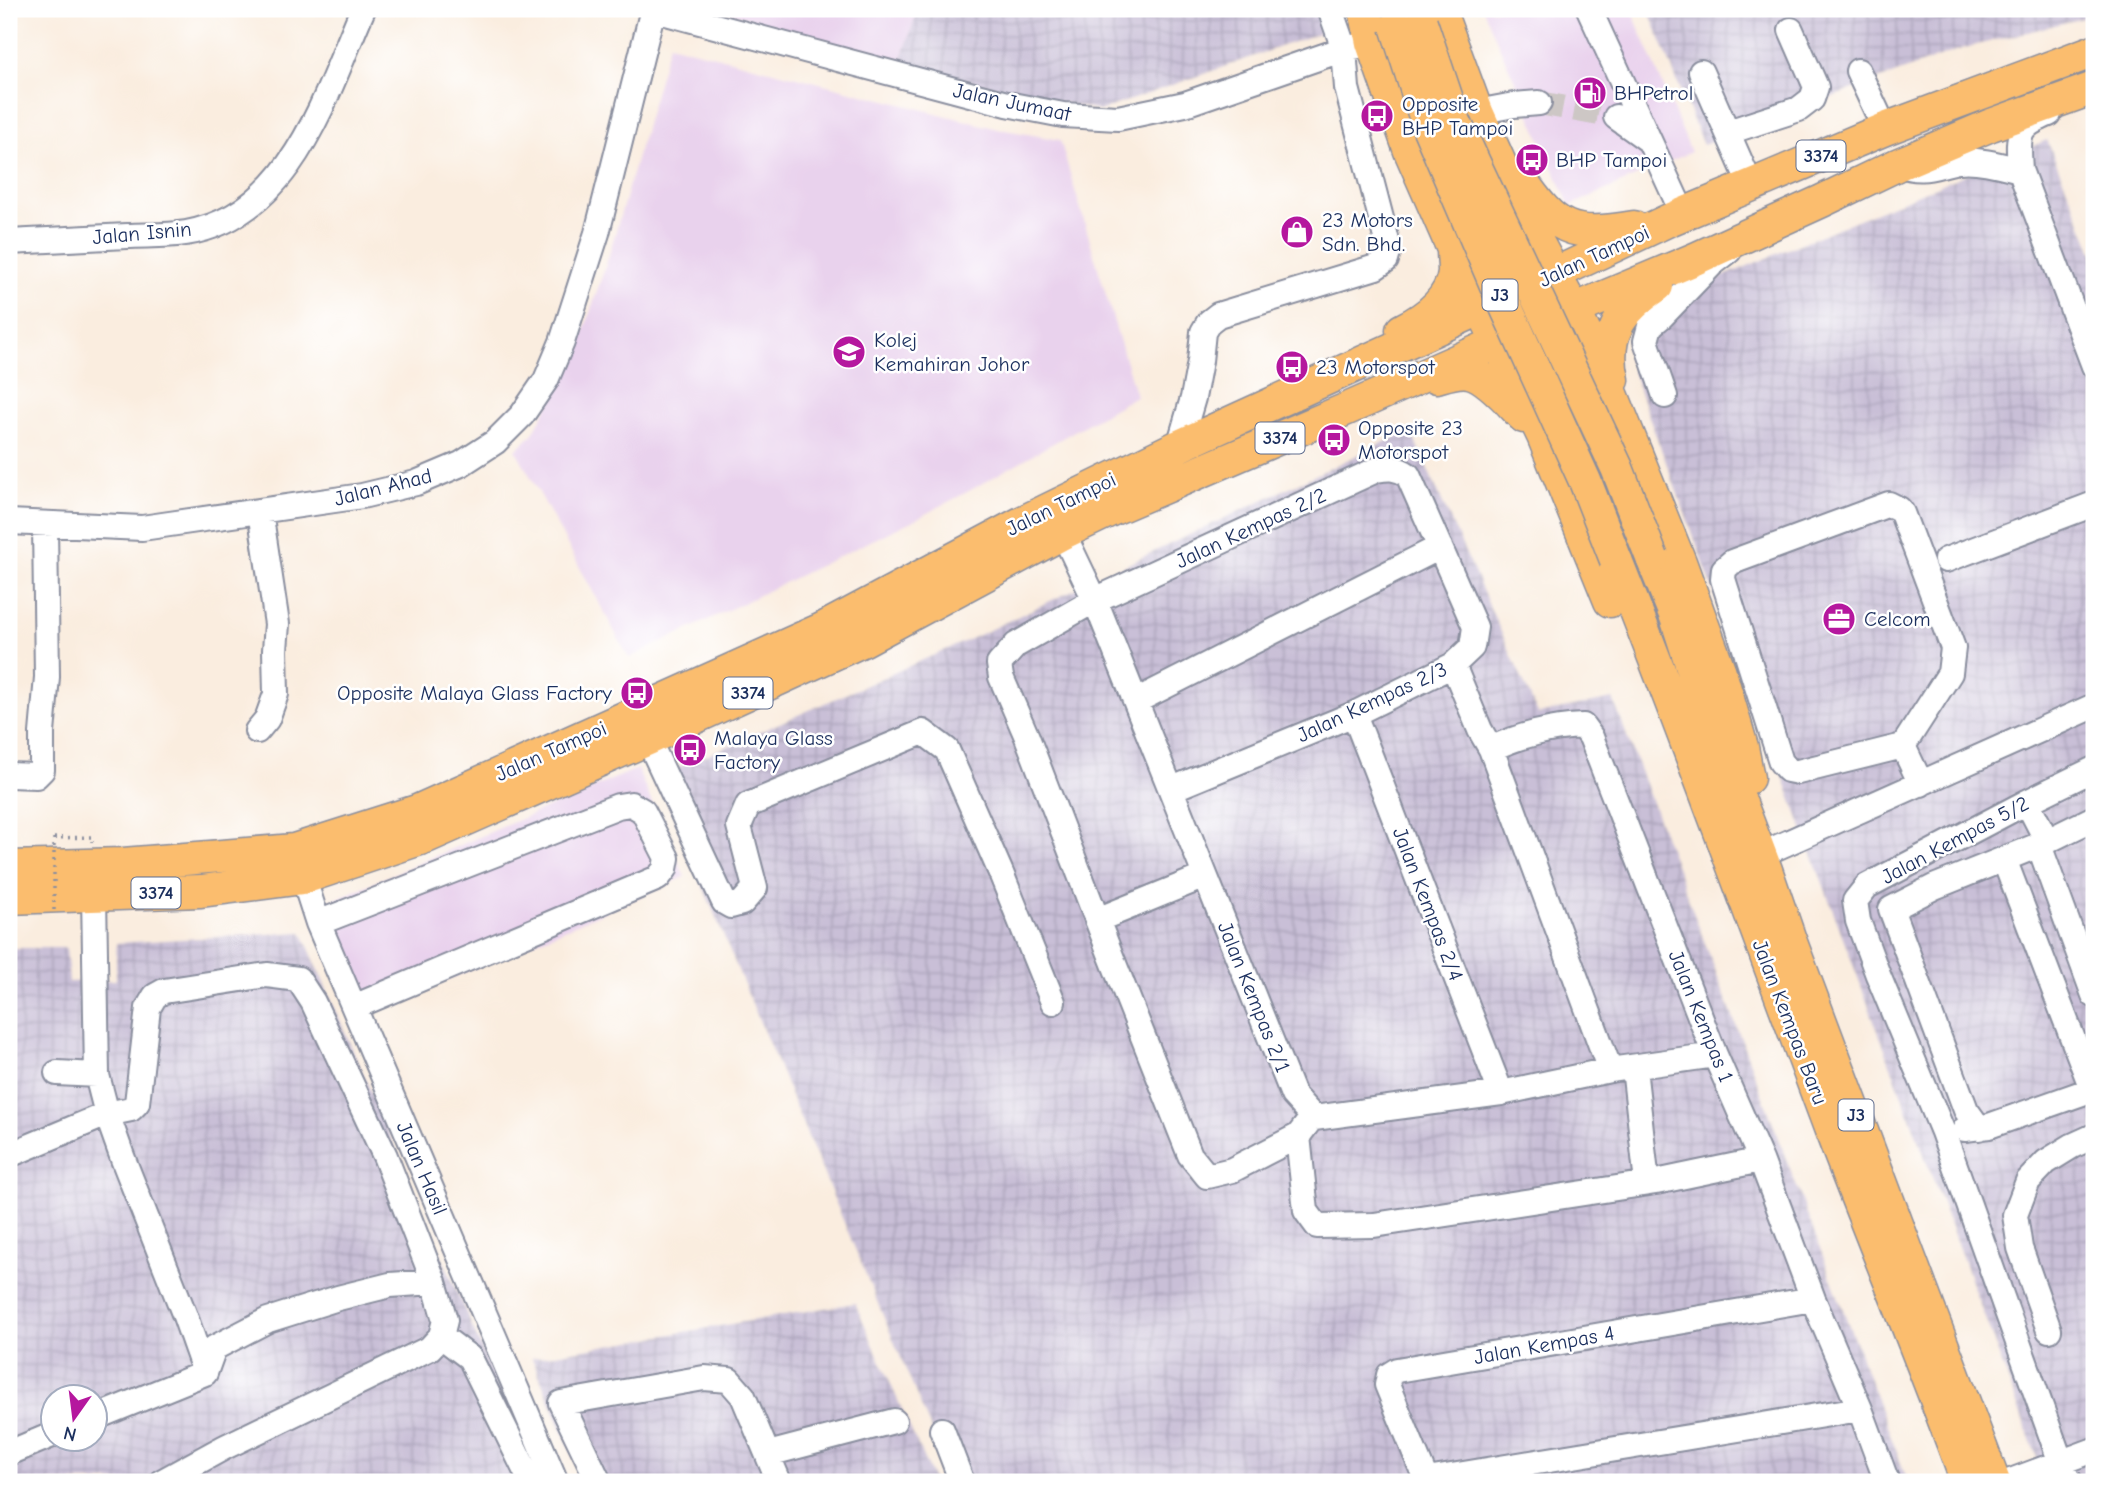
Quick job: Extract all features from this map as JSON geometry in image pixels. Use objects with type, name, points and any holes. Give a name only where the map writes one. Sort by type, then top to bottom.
[{"type":"main road","points":[[1365,9],[1397,24],[1480,119],[1539,206],[1553,219],[1569,228],[1587,232],[1611,231],[1676,217]]},
{"type":"main road","points":[[1397,24],[1410,151],[1543,436],[1641,680],[1725,850]]},
{"type":"main road","name":"Jalan Kempas Baru","points":[[1397,24],[1454,120],[1617,468],[1676,617],[1710,722],[1790,940],[1994,1482]]},
{"type":"main road","name":"Jalan Kempas Baru","points":[[1397,24],[1429,129],[1584,481],[1675,709],[1725,850],[1859,1205],[1967,1482]]},
{"type":"main road","name":"Jalan Tampoi","points":[[9,867],[299,864],[822,629],[1023,522],[1179,446],[1676,217],[1885,129],[2094,51]]},
{"type":"main road","name":"Jalan Tampoi","points":[[9,898],[201,891],[299,864],[426,837],[864,640],[1062,533],[1111,510],[1695,259],[1899,163],[1991,125],[2094,88]]},
{"type":"main road","points":[[1480,119],[1526,221],[1599,362],[1680,562],[1720,672],[1742,747],[1748,781],[1745,814]]},
{"type":"main road","points":[[1453,248],[1478,257],[1489,257],[1510,246],[1526,221]]},
{"type":"main road","points":[[1260,409],[1318,371],[1418,322],[1447,295],[1454,275],[1453,248]]},
{"type":"main road","points":[[1619,412],[1609,350],[1616,325],[1627,310],[1647,292],[1695,259]]},
{"type":"main road","points":[[1519,388],[1524,367],[1528,360],[1540,351],[1554,347],[1569,349],[1582,357],[1599,362]]},
{"type":"main road","points":[[1347,409],[1453,372],[1471,372],[1487,381],[1543,436]]},
{"type":"street","name":"Jalan Isnin","points":[[9,242],[185,233],[220,224],[248,207],[272,186],[293,159],[312,126],[363,9]]},
{"type":"street","name":"Jalan Jumaat","points":[[652,9],[1007,104],[1063,115],[1118,118],[1185,104],[1397,24]]},
{"type":"street","name":"Jalan Ahad","points":[[9,522],[142,528],[362,496],[416,483],[461,464],[495,442],[522,415],[546,380],[578,296],[597,233],[652,9]]},
{"type":"street","points":[[1179,446],[1195,386],[1203,332],[1209,322],[1218,316],[1376,267],[1386,260],[1389,249],[1347,88],[1397,24],[1330,9]]},
{"type":"street","points":[[1589,9],[1648,139],[1676,217]]},
{"type":"street","points":[[1728,132],[1799,109],[1812,99],[1816,87],[1791,30]]},
{"type":"street","points":[[1858,71],[1885,129]]},
{"type":"street","points":[[1701,72],[1751,186]]},
{"type":"street","points":[[2094,97],[2031,121],[2024,127],[2019,143],[2020,170],[2094,366]]},
{"type":"street","points":[[1480,119],[1514,105],[1539,103]]},
{"type":"street","points":[[1616,117],[1648,139]]},
{"type":"street","points":[[1899,163],[1911,169],[1924,169],[1961,161],[1993,163],[2020,170]]},
{"type":"street","points":[[1665,396],[1646,341],[1650,326],[1712,264],[1786,216]]},
{"type":"street","name":"Jalan Kempas 2/2","points":[[1097,920],[1027,737],[1001,677],[999,664],[1016,645],[1095,600],[1377,470],[1392,467],[1408,475]]},
{"type":"street","name":"Jalan Kempas 2/3","points":[[1172,789],[1354,714],[1453,665],[1472,647],[1475,627],[1408,475]]},
{"type":"street","points":[[1883,505],[1899,509],[1953,648],[1950,673],[1903,746],[1798,772],[1788,770],[1784,766],[1723,579],[1727,565],[1883,505]]},
{"type":"street","points":[[1946,560],[2094,505]]},
{"type":"street","points":[[257,731],[267,719],[276,694],[277,624],[260,511]]},
{"type":"street","points":[[1023,522],[1044,524],[1062,533]]},
{"type":"street","points":[[9,775],[36,776],[42,769],[47,677],[45,525]]},
{"type":"street","name":"Jalan Kempas 2/1","points":[[1062,533],[1095,600],[1306,1127]]},
{"type":"street","points":[[1136,701],[1440,547]]},
{"type":"street","points":[[1453,665],[1480,730],[1491,749],[1622,1069],[1647,1183]]},
{"type":"street","points":[[1760,855],[2094,706]]},
{"type":"street","name":"Jalan Kempas 2/4","points":[[1354,714],[1501,1093]]},
{"type":"street","name":"Jalan Kempas 1","points":[[1491,749],[1509,741],[1567,727],[1583,726],[1591,737],[1715,1055],[1761,1160],[1887,1482]]},
{"type":"street","points":[[648,739],[724,902],[731,906],[743,903],[755,888],[739,826],[748,805],[923,732],[947,750],[1001,873],[1052,1002]]},
{"type":"street","points":[[1903,746],[1921,784]]},
{"type":"street","name":"Jalan Kempas 5/2","points":[[1943,1132],[1878,975],[1858,921],[1855,901],[1867,886],[2094,769]]},
{"type":"street","points":[[2027,802],[2094,995]]},
{"type":"street","points":[[318,923],[618,806],[631,804],[643,811],[667,858],[665,869],[658,878],[354,1007]]},
{"type":"street","points":[[1979,1128],[1966,1110],[1891,909],[1934,887],[2043,843],[2094,818]]},
{"type":"street","points":[[2004,859],[2089,1087],[2085,1092],[1979,1128],[1943,1132],[2066,1473]]},
{"type":"street","name":"Jalan Hasil","points":[[299,864],[318,923],[556,1482]]},
{"type":"street","points":[[1205,876],[1097,920],[1190,1154],[1207,1176],[1232,1170],[1306,1127],[1622,1069],[1715,1055]]},
{"type":"street","points":[[94,895],[97,1075],[107,1114],[205,1373]]},
{"type":"street","points":[[9,1155],[107,1114],[131,1109],[136,1103],[148,1008],[155,996],[164,991],[267,975],[298,979],[313,1002],[385,1156],[434,1282],[445,1320],[441,1336],[430,1348],[225,1447],[161,1482]]},
{"type":"street","points":[[57,1073],[97,1075]]},
{"type":"street","points":[[1306,1127],[1306,1211],[1317,1226],[1374,1225],[1647,1183],[1761,1160]]},
{"type":"street","points":[[2049,1330],[2020,1248],[2015,1215],[2028,1181],[2046,1163],[2094,1136]]},
{"type":"street","points":[[108,1412],[205,1373],[214,1348],[268,1320],[338,1298],[390,1286],[434,1282]]},
{"type":"street","name":"Jalan Kempas 4","points":[[1427,1481],[1387,1385],[1389,1376],[1397,1370],[1813,1298]]},
{"type":"street","points":[[441,1336],[470,1358],[531,1482]]},
{"type":"street","points":[[524,1410],[704,1378],[729,1380],[743,1396],[779,1482]]},
{"type":"street","points":[[561,1403],[599,1482]]},
{"type":"street","points":[[1427,1481],[1860,1409]]},
{"type":"street","points":[[768,1454],[894,1421]]},
{"type":"street","points":[[942,1430],[962,1482]]},
{"type":"street","points":[[9,1453],[38,1441]]},
{"type":"street","points":[[1953,1482],[1955,1450]]},
{"type":"street","points":[[2008,1482],[2066,1473],[2094,1450]]},
{"type":"path","points":[[54,914],[54,838],[92,837]]},
{"type":"shaded area","points":[[719,9],[918,9],[900,65]]},
{"type":"shaded area","points":[[918,9],[1321,9],[1319,33],[1099,111],[900,65]]},
{"type":"shaded area","points":[[1483,9],[1631,9],[1691,152],[1570,206]]},
{"type":"shaded area","points":[[1648,9],[2094,9],[2094,15],[1961,49],[1703,145]]},
{"type":"shaded area","name":"Kolej Kemahiran Johor","points":[[669,44],[994,128],[1060,140],[1136,396],[916,519],[629,658],[516,450],[532,435],[564,377],[585,328],[609,255]]},
{"type":"shaded area","points":[[2047,140],[2094,254],[2094,1482],[2046,1482],[1632,371],[1634,330],[1653,306]]},
{"type":"shaded area","points":[[1410,430],[1538,714],[1613,699],[1908,1482],[953,1482],[657,777],[966,641]]},
{"type":"shaded area","points":[[637,769],[685,877],[368,1014],[324,904]]},
{"type":"shaded area","points":[[302,932],[539,1482],[9,1482],[9,948],[66,948],[69,982],[116,980],[116,943]]},
{"type":"shaded area","points":[[855,1303],[934,1482],[584,1482],[532,1358]]},
{"type":"tunnel","points":[[1539,103],[1616,117]]},
{"type":"place","name":"BHPetrol","points":[[1590,93]]},
{"type":"place","name":"Opposite BHP Tampoi","points":[[1377,116]]},
{"type":"place","name":"BHP Tampoi","points":[[1532,160]]},
{"type":"place","name":"23 Motors Sdn. Bhd.","points":[[1297,232]]},
{"type":"place","name":"Kolej Kemahiran Johor","points":[[849,352]]},
{"type":"place","name":"23 Motorspot","points":[[1292,367]]},
{"type":"place","name":"Opposite 23 Motorspot","points":[[1334,440]]},
{"type":"place","name":"Celcom","points":[[1839,619]]},
{"type":"place","name":"Opposite Malaya Glass Factory","points":[[637,693]]},
{"type":"place","name":"Malaya Glass Factory","points":[[690,750]]}]
